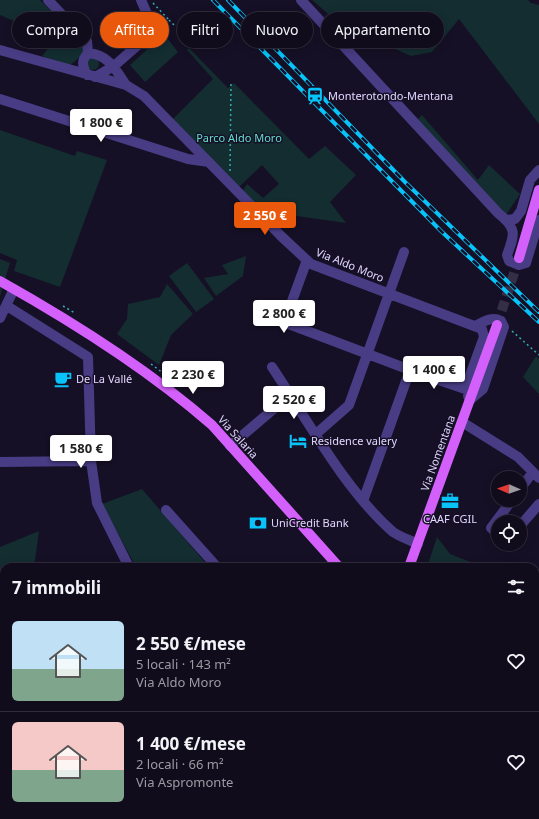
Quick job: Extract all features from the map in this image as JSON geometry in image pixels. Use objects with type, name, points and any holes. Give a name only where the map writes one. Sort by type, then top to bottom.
[{"type":"main road","points":[[522,261],[539,190]]},
{"type":"main road","name":"Via Salaria","points":[[0,281],[69,320],[146,373],[212,425],[335,563]]},
{"type":"main road","name":"Via Nomentana","points":[[411,563],[470,400],[501,325]]},
{"type":"street","points":[[48,0],[87,41],[86,56],[82,66],[91,76],[114,66],[140,44],[149,28],[148,16],[141,0]]},
{"type":"street","points":[[301,0],[498,213],[507,220],[514,230],[514,236],[507,255],[509,261],[519,265],[522,261],[539,220]]},
{"type":"street","name":"Via Aldo Moro","points":[[0,50],[126,85],[144,96],[311,264],[474,326]]},
{"type":"street","points":[[64,69],[70,68],[86,56],[99,53],[114,66],[126,85]]},
{"type":"street","points":[[0,99],[188,159],[209,162]]},
{"type":"street","points":[[507,220],[515,218],[520,211],[530,180],[539,170]]},
{"type":"street","points":[[316,434],[350,405],[404,252]]},
{"type":"street","points":[[307,260],[287,314],[286,323],[410,370],[466,389]]},
{"type":"street","points":[[0,318],[14,289]]},
{"type":"street","points":[[7,306],[88,357],[91,461],[97,503],[127,563]]},
{"type":"street","points":[[474,326],[496,318],[501,325]]},
{"type":"street","points":[[470,400],[466,389],[484,337],[482,329],[474,326]]},
{"type":"street","points":[[272,367],[316,434],[363,501],[394,533],[418,544]]},
{"type":"street","points":[[363,501],[410,370]]},
{"type":"street","points":[[230,446],[290,395]]},
{"type":"street","points":[[462,422],[518,457],[536,475],[527,483]]},
{"type":"street","points":[[0,462],[91,461]]},
{"type":"street","points":[[527,518],[539,504]]},
{"type":"street","points":[[166,510],[213,563]]},
{"type":"path","points":[[169,20],[174,25]]},
{"type":"path","points":[[225,179],[230,174],[231,82]]},
{"type":"path","points":[[501,325],[539,354]]},
{"type":"green space","points":[[0,0],[40,0],[52,12],[12,12],[12,20],[0,15]]},
{"type":"green space","points":[[312,0],[528,0],[531,3],[539,5],[539,124],[459,19],[444,37],[444,12],[326,12]]},
{"type":"green space","points":[[169,40],[178,52],[145,82],[130,65],[149,48],[169,48]]},
{"type":"green space","points":[[48,48],[85,48],[86,52],[69,66],[42,56]]},
{"type":"green space","name":"Parco Aldo Moro","points":[[189,48],[228,88],[234,83],[309,159],[325,146],[356,175],[330,202],[346,223],[276,213],[264,214],[242,192],[247,184],[263,198],[279,184],[262,165],[239,187],[172,120],[213,79],[187,50]]},
{"type":"green space","points":[[393,48],[435,48],[432,52],[411,56]]},
{"type":"green space","points":[[93,58],[97,60],[99,64],[97,68],[93,70],[89,68],[87,64],[89,60]]},
{"type":"green space","points":[[422,115],[478,180],[489,165],[520,194],[506,215],[417,120]]},
{"type":"green space","points":[[0,130],[75,156],[77,151],[107,160],[60,287],[14,271],[17,260],[0,253]]},
{"type":"green space","points":[[246,256],[243,276],[216,296],[204,278],[228,274],[222,265]]},
{"type":"green space","points":[[0,259],[10,263],[0,296]]},
{"type":"green space","points":[[187,263],[214,299],[196,312],[169,276]]},
{"type":"green space","points":[[167,284],[193,314],[171,335],[159,365],[117,334],[127,319],[128,304],[160,297]]},
{"type":"green space","points":[[536,356],[539,359],[539,394],[523,377]]},
{"type":"green space","points":[[142,489],[206,563],[134,563],[102,504]]},
{"type":"green space","points":[[39,531],[35,563],[0,563],[0,547]]},
{"type":"green space","points":[[437,537],[450,554],[473,563],[428,563]]},
{"type":"tunnel","points":[[497,325],[519,258]]},
{"type":"railway","points":[[213,0],[441,231],[539,322]]},
{"type":"railway","points":[[228,0],[405,182],[539,312]]},
{"type":"place","name":"Monterotondo-Mentana","points":[[315,96]]},
{"type":"place","name":"De La Vallé","points":[[63,379]]},
{"type":"place","name":"Residence valery","points":[[298,441]]},
{"type":"place","name":"CAAF CGIL","points":[[450,501]]},
{"type":"place","name":"UniCredit Bank","points":[[258,523]]}]
